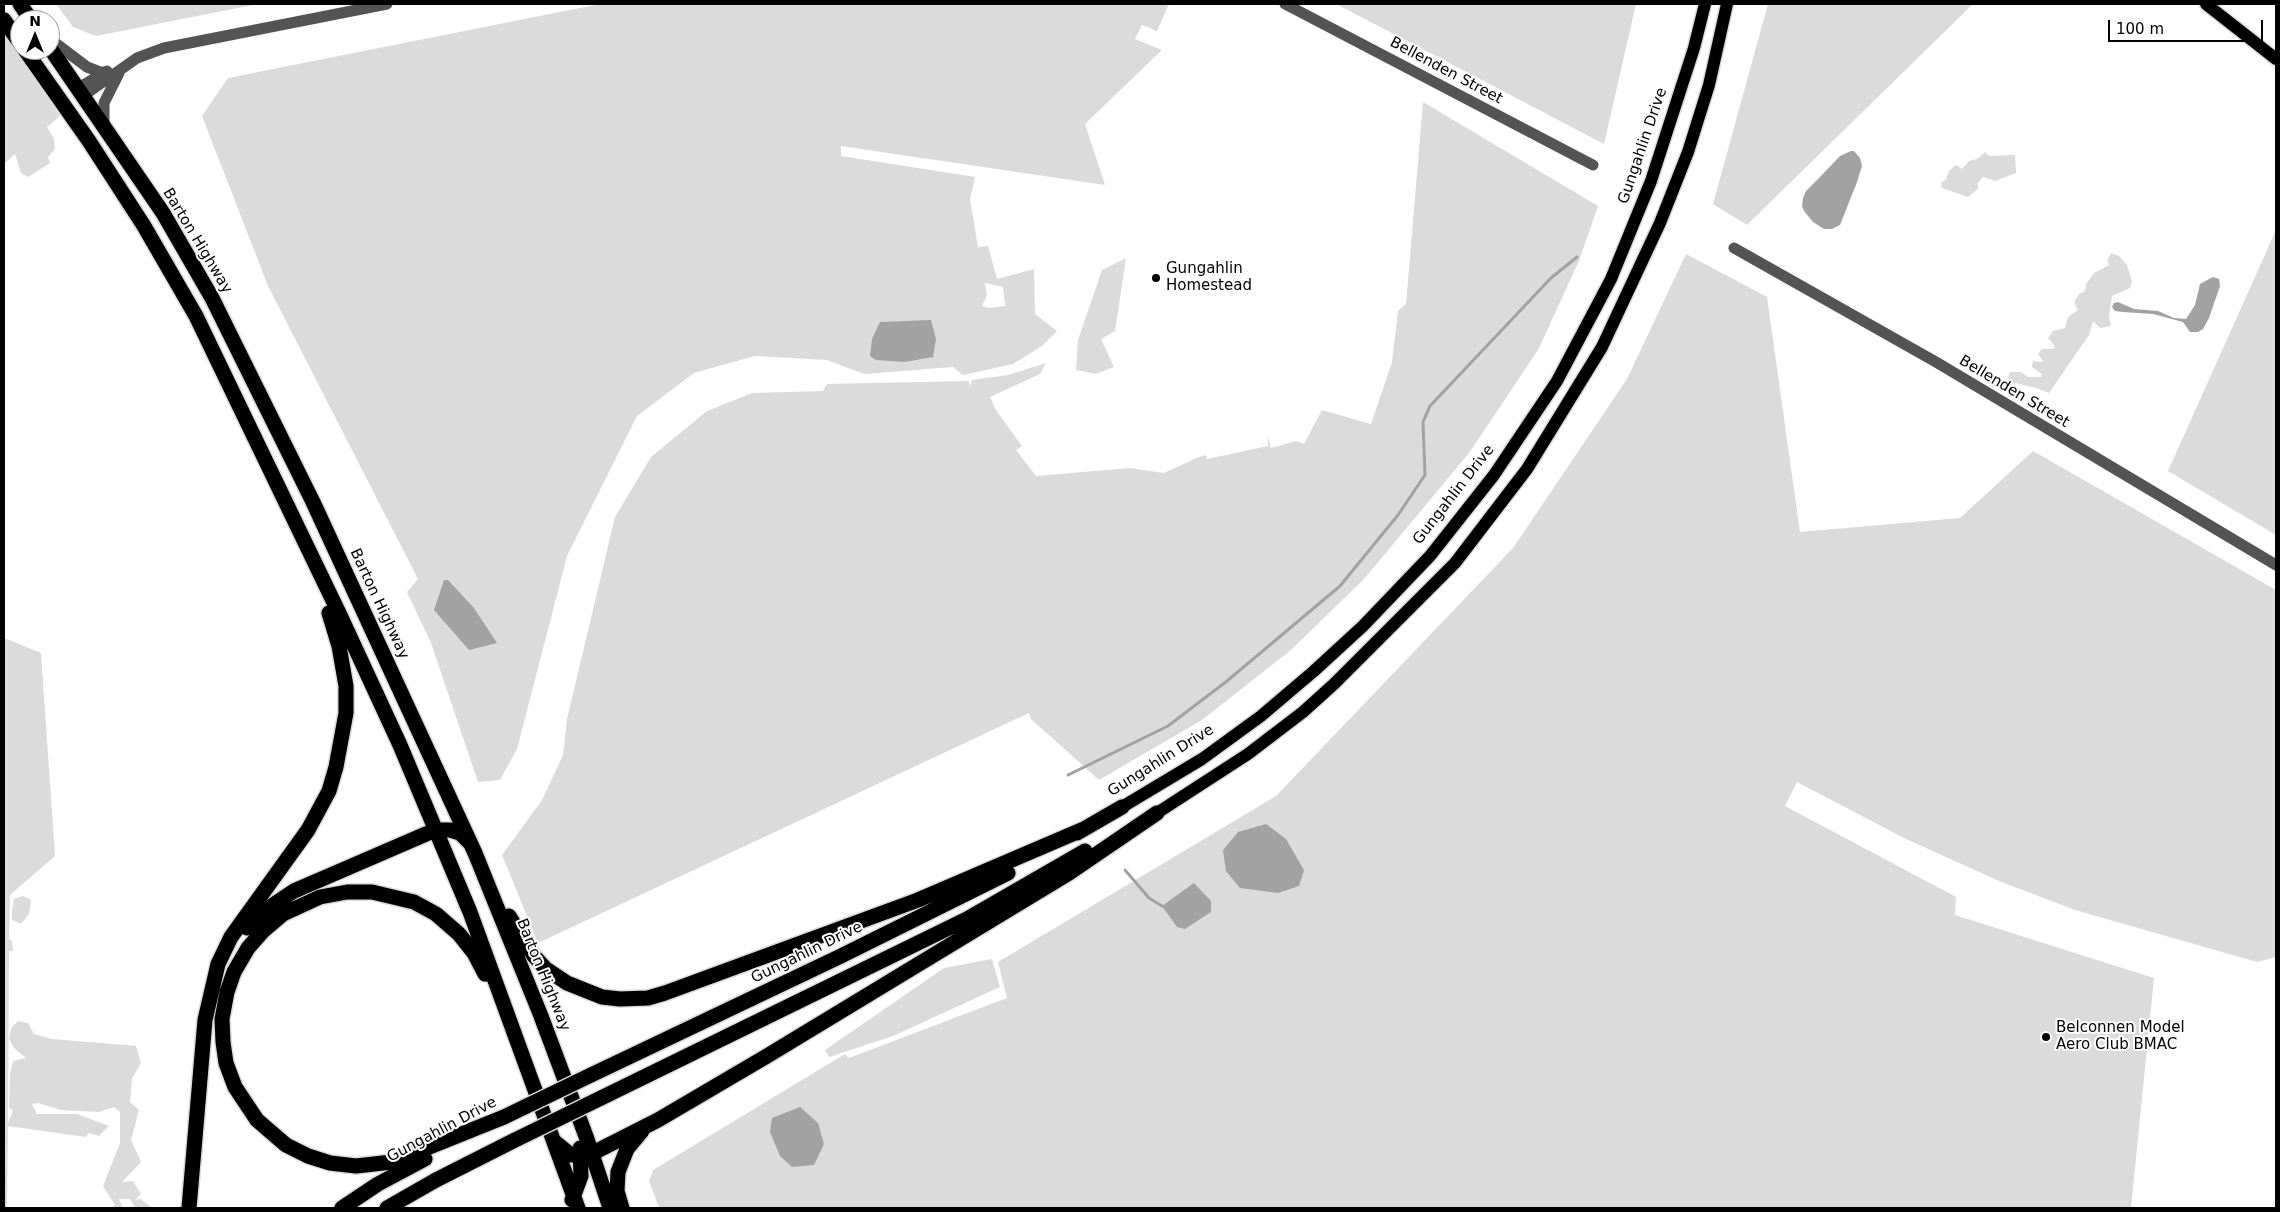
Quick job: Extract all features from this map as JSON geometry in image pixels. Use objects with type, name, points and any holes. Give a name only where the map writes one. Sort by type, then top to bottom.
[{"type":"highway","points":[[32,60],[144,226],[196,316],[361,660],[437,830],[487,956],[554,1141],[573,1204]]},
{"type":"highway","name":"Barton Highway","points":[[58,60],[163,213],[212,298],[313,502],[487,884],[569,1090],[586,1155]]},
{"type":"highway","points":[[47,81],[80,93],[78,110],[89,142]]},
{"type":"highway","points":[[189,1208],[205,1020],[214,978],[221,956],[231,937],[308,830],[323,803],[336,767],[346,713],[342,662],[334,626],[276,495],[258,446]]},
{"type":"highway","name":"Gungahlin Drive","points":[[342,1208],[378,1184],[504,1117],[970,893],[1122,807]]},
{"type":"highway","points":[[387,1208],[436,1180],[515,1140],[967,919],[1157,813]]},
{"type":"highway","points":[[554,1141],[568,1154],[586,1155],[658,1120],[1069,873],[1157,813]]},
{"type":"highway","points":[[487,884],[531,952],[551,973],[574,987],[592,994],[620,999],[637,999],[666,993],[918,900],[1084,829]]},
{"type":"highway","points":[[214,978],[247,928],[275,902],[328,875],[437,830],[450,830],[460,833],[471,846]]},
{"type":"highway","points":[[504,1117],[405,1158],[381,1164],[356,1166],[330,1163],[308,1156],[286,1145],[265,1128],[249,1110],[233,1083],[224,1056],[222,1024],[224,1001],[232,976],[243,956],[255,939],[271,923],[292,908],[314,899],[339,893],[367,892],[392,895],[414,902],[448,924],[474,953],[485,973],[514,1052],[534,1085]]},
{"type":"highway","points":[[622,1208],[617,1183],[622,1160],[634,1140],[658,1120]]},
{"type":"highway","points":[[573,1204],[586,1155]]},
{"type":"highway","points":[[586,1155],[610,1208]]},
{"type":"main road","name":"Gungahlin Drive","points":[[1122,807],[1202,759],[1261,716],[1314,672],[1364,626],[1430,556],[1494,475],[1557,381],[1611,279],[1651,181],[1694,48],[1705,4]]},
{"type":"main road","points":[[1157,813],[1248,754],[1303,712],[1334,684],[1454,562],[1527,469],[1602,347],[1660,223],[1688,152],[1709,85],[1727,4]]},
{"type":"main road","points":[[2206,4],[2276,59]]},
{"type":"street","points":[[80,93],[85,84],[106,72],[164,48],[387,4]]},
{"type":"street","name":"Bellenden Street","points":[[1285,4],[1593,165]]},
{"type":"street","points":[[60,47],[87,67],[106,72]]},
{"type":"street","points":[[80,93],[90,92],[124,66]]},
{"type":"street","points":[[105,130],[104,103],[124,66]]},
{"type":"street","name":"Bellenden Street","points":[[1734,248],[1936,362],[2276,565]]},
{"type":"shaded area","points":[[56,4],[258,4],[96,36],[73,27]]},
{"type":"shaded area","points":[[600,4],[1169,4],[1157,31],[1142,25],[1135,39],[1162,50],[1085,124],[1105,185],[841,146],[841,156],[975,177],[970,199],[978,247],[988,246],[997,279],[1034,269],[1035,314],[1057,331],[1042,346],[1013,364],[963,375],[953,367],[864,374],[827,360],[755,356],[694,373],[637,416],[567,556],[517,749],[500,780],[478,782],[431,643],[407,592],[418,579],[268,286],[202,116],[228,78]],"holes":[[[985,283],[1003,287],[1005,306],[989,308],[982,306],[987,295]]]},
{"type":"shaded area","points":[[1336,4],[1636,4],[1604,144],[1392,33]]},
{"type":"shaded area","points":[[1768,4],[1973,4],[1747,225],[1713,204]]},
{"type":"shaded area","points":[[4,33],[10,42],[10,60],[22,60],[60,116],[47,127],[54,139],[55,149],[48,157],[50,163],[28,177],[21,173],[15,154],[4,164]]},
{"type":"shaded area","points":[[1423,102],[1598,206],[1579,261],[1538,350],[1469,453],[1365,578],[1291,650],[1202,720],[1099,780],[1031,719],[1029,713],[538,943],[502,855],[542,800],[563,755],[567,719],[615,517],[651,457],[707,411],[752,393],[823,391],[827,384],[969,381],[970,387],[972,380],[1008,375],[1046,363],[1040,374],[990,397],[996,410],[1022,446],[1016,450],[1036,476],[1130,468],[1164,473],[1206,455],[1207,459],[1268,446],[1268,437],[1271,448],[1296,441],[1304,444],[1322,410],[1371,424],[1392,362],[1398,311],[1406,304]]},
{"type":"shaded area","points":[[1854,151],[1860,158],[1862,166],[1857,182],[1840,225],[1832,229],[1824,229],[1813,222],[1804,211],[1802,206],[1803,198],[1806,191],[1840,156]]},
{"type":"shaded area","points":[[1985,152],[1989,156],[2015,155],[2016,173],[1995,181],[1983,177],[1978,183],[1978,189],[1968,197],[1942,188],[1941,183],[1946,179],[1949,171],[1956,165],[1962,169],[1969,161],[1977,159]]},
{"type":"shaded area","points":[[2276,230],[2276,535],[2168,471]]},
{"type":"shaded area","points":[[2111,253],[2119,256],[2127,265],[2132,281],[2130,288],[2112,296],[2109,316],[2111,326],[2100,328],[2093,321],[2089,335],[2049,393],[2007,381],[2010,372],[2021,372],[2028,377],[2041,377],[2042,374],[2032,367],[2033,361],[2044,362],[2038,354],[2042,349],[2053,349],[2055,346],[2048,338],[2053,331],[2065,328],[2068,317],[2078,310],[2074,302],[2079,294],[2085,291],[2086,284],[2094,273],[2109,265],[2107,261]]},
{"type":"shaded area","points":[[1686,254],[1767,297],[1800,532],[1960,518],[2033,451],[2276,590],[2276,957],[2257,962],[2075,910],[1999,881],[1904,838],[1797,782],[1785,806],[1956,897],[1955,915],[2154,978],[2131,1208],[659,1208],[649,1181],[653,1170],[845,1054],[849,1058],[1007,998],[998,962],[1276,796],[1513,548],[1627,379]]},
{"type":"shaded area","points":[[1126,258],[1115,331],[1101,339],[1114,367],[1096,374],[1076,370],[1078,340],[1102,270]]},
{"type":"shaded area","points":[[2213,277],[2219,279],[2220,286],[2209,318],[2203,329],[2198,332],[2190,332],[2183,322],[2153,314],[2115,311],[2112,307],[2114,303],[2118,302],[2134,309],[2158,311],[2174,318],[2186,319],[2195,305],[2200,284]]},
{"type":"shaded area","points":[[931,320],[936,339],[933,357],[904,362],[876,360],[870,356],[872,339],[880,322]]},
{"type":"shaded area","points":[[444,580],[448,580],[474,608],[497,643],[469,650],[434,610]]},
{"type":"shaded area","points":[[4,638],[41,653],[55,856],[10,895],[9,939],[12,941],[13,951],[9,951],[8,1123],[13,1111],[9,1107],[10,1074],[13,1061],[26,1058],[14,1048],[9,1039],[11,1028],[18,1021],[28,1023],[34,1034],[52,1039],[136,1046],[141,1063],[132,1079],[130,1102],[139,1110],[131,1140],[141,1162],[122,1182],[133,1181],[141,1194],[135,1200],[141,1199],[152,1208],[135,1208],[130,1199],[119,1199],[123,1208],[111,1208],[115,1205],[103,1186],[120,1143],[120,1112],[114,1107],[99,1112],[61,1110],[38,1103],[32,1104],[37,1114],[77,1114],[109,1126],[99,1136],[89,1133],[86,1137],[8,1126],[7,1201],[6,1208],[4,1208]]},
{"type":"shaded area","points":[[1266,824],[1286,839],[1304,870],[1299,886],[1278,893],[1240,888],[1226,871],[1223,850],[1238,832]]},
{"type":"shaded area","points":[[1194,883],[1211,901],[1211,912],[1185,929],[1177,927],[1162,906]]},
{"type":"shaded area","points":[[23,896],[31,900],[29,914],[21,924],[12,920],[12,909],[14,899]]},
{"type":"shaded area","points":[[992,959],[1000,987],[893,1036],[829,1057],[825,1050],[944,968]]},
{"type":"shaded area","points":[[800,1107],[818,1123],[824,1144],[814,1165],[792,1167],[780,1156],[770,1132],[772,1118]]},
{"type":"waterway","points":[[1068,775],[1168,726],[1227,681],[1340,586],[1398,515],[1425,475],[1423,422],[1430,406],[1551,278],[1577,257]]},
{"type":"waterway","points":[[1125,870],[1149,898],[1162,906]]},
{"type":"place","name":"Gungahlin Homestead","points":[[1156,278]]},
{"type":"place","name":"Belconnen Model Aero Club BMAC","points":[[2046,1037]]}]
